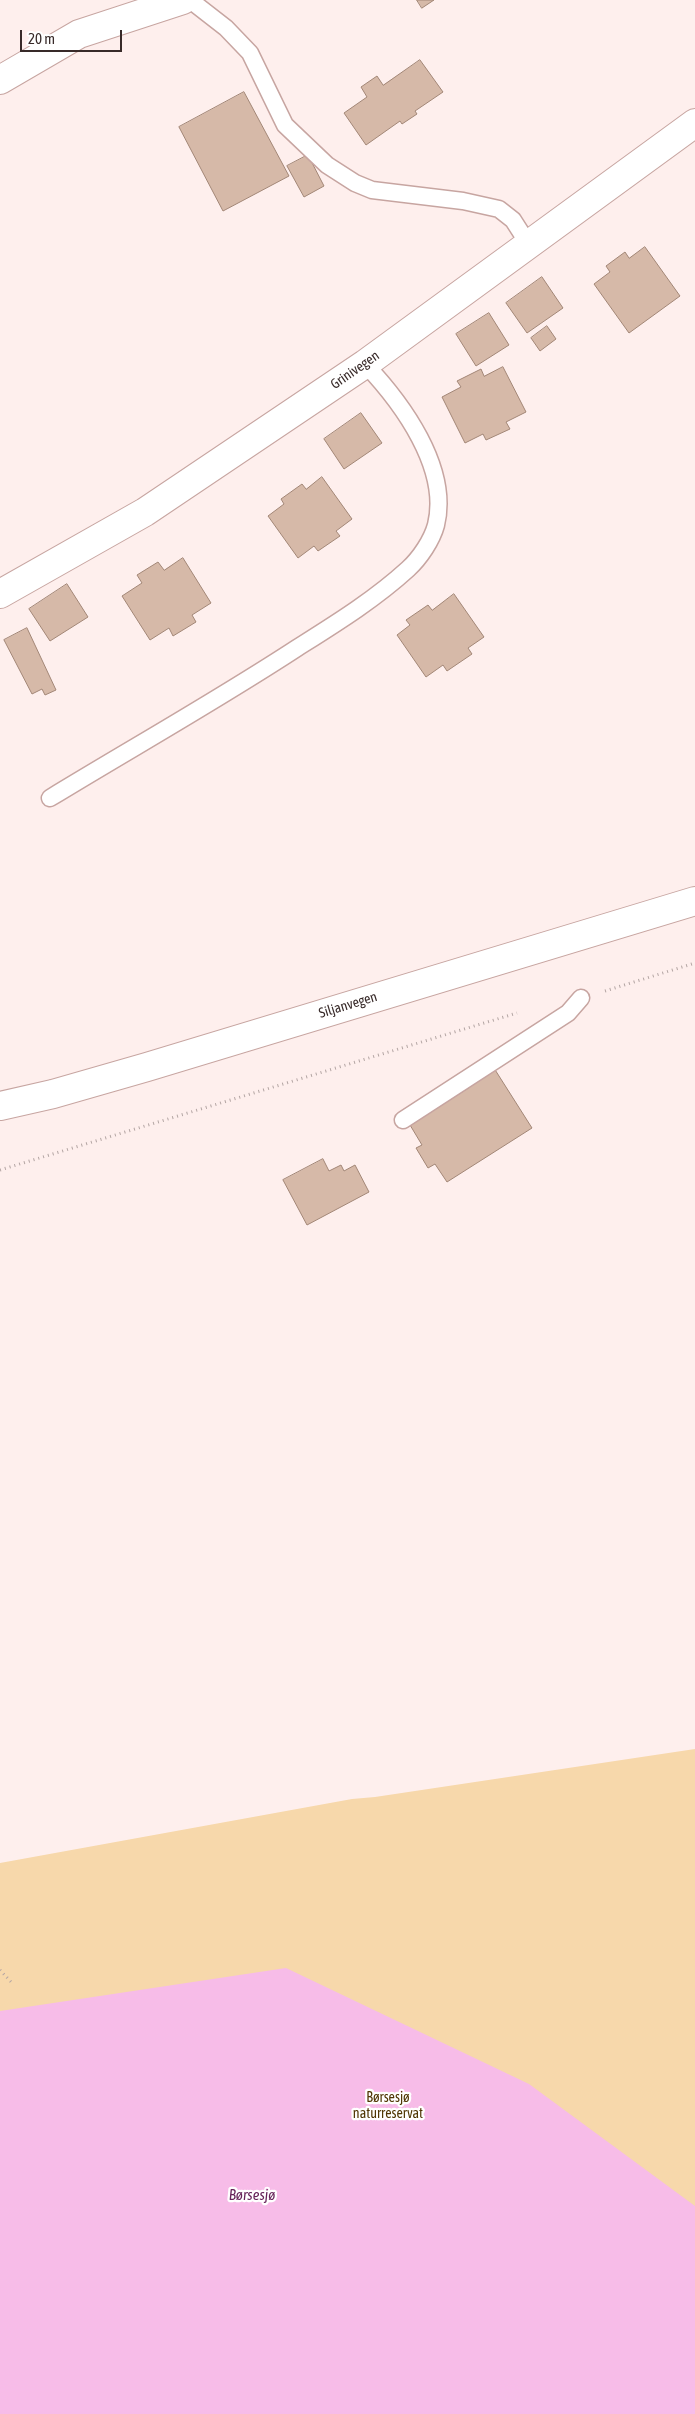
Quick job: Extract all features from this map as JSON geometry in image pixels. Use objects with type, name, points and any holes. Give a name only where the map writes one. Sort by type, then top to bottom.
[{"type":"street","points":[[0,80],[79,34],[183,0]]},
{"type":"street","name":"Grinivegen","points":[[0,594],[145,512],[365,364],[695,123]]},
{"type":"street","name":"Siljanvegen","points":[[0,1106],[52,1094],[147,1067],[695,901]]},
{"type":"lane","points":[[190,0],[226,28],[250,53],[285,125],[327,165],[355,183],[372,190],[463,201],[499,209],[512,220],[529,245]]},
{"type":"lane","points":[[50,798],[221,697],[354,611],[408,568],[419,556],[436,525],[439,502],[433,468],[398,404],[365,364]]},
{"type":"lane","points":[[403,1120],[568,1013],[582,998]]},
{"type":"path","points":[[582,998],[695,963]]},
{"type":"path","points":[[0,1170],[519,1012]]},
{"type":"path","points":[[0,1970],[13,1984]]},
{"type":"green space","name":"Børsesjø","points":[[695,1749],[695,2414],[0,2414],[0,1863],[352,1799]]},
{"type":"water","name":"Børsesjø","points":[[286,1968],[529,2084],[695,2206],[695,2414],[0,2414],[0,2011]]},
{"type":"building","points":[[417,0],[434,0],[422,8]]},
{"type":"building","points":[[420,60],[443,92],[415,111],[417,114],[402,124],[400,121],[366,145],[344,113],[367,97],[361,87],[377,76],[383,85]]},
{"type":"building","points":[[244,92],[289,176],[223,211],[179,127]]},
{"type":"building","points":[[308,155],[324,186],[304,197],[287,166]]},
{"type":"building","points":[[645,247],[680,296],[629,333],[594,284],[610,272],[606,266],[625,252],[629,258]]},
{"type":"building","points":[[542,277],[563,308],[527,333],[506,303]]},
{"type":"building","points":[[489,313],[509,345],[476,366],[456,334]]},
{"type":"building","points":[[547,326],[556,339],[540,351],[531,338]]},
{"type":"building","points":[[503,367],[526,412],[506,422],[510,429],[486,440],[483,434],[465,443],[442,397],[461,387],[457,381],[481,369],[484,376]]},
{"type":"building","points":[[361,413],[382,443],[344,469],[324,439]]},
{"type":"building","points":[[322,477],[352,519],[336,531],[340,536],[318,551],[314,546],[298,558],[268,516],[284,504],[281,499],[302,484],[306,489]]},
{"type":"building","points":[[183,558],[211,603],[192,615],[196,622],[173,636],[169,628],[150,640],[122,596],[142,583],[137,575],[158,562],[164,570]]},
{"type":"building","points":[[67,584],[88,617],[50,641],[29,609]]},
{"type":"building","points":[[454,594],[484,637],[468,648],[472,654],[447,671],[443,665],[426,677],[397,635],[410,625],[406,620],[428,605],[432,610]]},
{"type":"building","points":[[27,628],[56,690],[45,695],[42,689],[32,694],[4,640]]},
{"type":"building","points":[[492,1065],[532,1128],[447,1182],[435,1164],[428,1168],[416,1148],[422,1145],[410,1125],[470,1087],[467,1081]]},
{"type":"building","points":[[323,1159],[329,1171],[341,1165],[344,1171],[355,1165],[369,1192],[307,1225],[283,1180]]},
{"type":"park label","name":"Børsesjø naturreservat","points":[[388,2106]]}]
